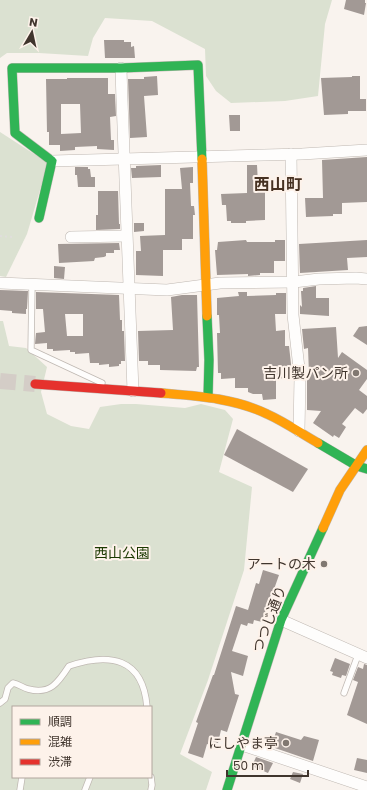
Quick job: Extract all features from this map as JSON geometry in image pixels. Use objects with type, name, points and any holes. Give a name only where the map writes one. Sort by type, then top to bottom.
[{"type":"street","points":[[208,397],[210,360],[208,351],[207,285],[201,157],[198,65],[121,68],[12,68],[15,133],[52,161],[201,157],[291,154],[302,154],[367,150]]},
{"type":"street","points":[[121,68],[126,236],[130,288],[133,391]]},
{"type":"street","points":[[291,154],[294,282],[293,315],[300,377],[299,431]]},
{"type":"street","points":[[39,218],[52,161]]},
{"type":"street","points":[[71,237],[126,236]]},
{"type":"street","points":[[0,283],[167,290],[220,283],[294,282],[319,279],[367,279]]},
{"type":"street","points":[[35,384],[208,397],[245,405],[268,414],[357,466],[367,469]]},
{"type":"street","name":"つつじ通り","points":[[227,790],[281,620],[340,490],[367,450]]},
{"type":"street","points":[[281,620],[362,656]]},
{"type":"street","points":[[242,745],[367,787]]},
{"type":"lane","points":[[32,284],[31,350],[116,390]]},
{"type":"lane","points":[[344,693],[362,656]]},
{"type":"lane","points":[[0,703],[6,699],[8,688],[13,683],[26,689],[46,690],[58,683],[69,666],[96,659],[118,662],[130,667],[137,673],[143,685],[147,706]]},
{"type":"lane","points":[[20,790],[22,778]]},
{"type":"lane","points":[[86,790],[90,778]]},
{"type":"lane","points":[[151,778],[152,790]]},
{"type":"path","points":[[0,236],[13,237]]},
{"type":"green space","points":[[0,0],[332,0],[325,24],[318,96],[285,101],[231,103],[216,91],[206,76],[205,49],[152,21],[105,18],[93,38],[88,56],[7,53],[0,58]]},
{"type":"green space","points":[[0,132],[48,163],[27,234],[6,277],[0,276]]},
{"type":"green space","name":"西山公園","points":[[0,321],[3,321],[9,346],[26,348],[47,367],[41,392],[47,414],[71,426],[89,429],[100,407],[121,404],[185,408],[201,404],[225,410],[233,419],[219,472],[252,487],[244,570],[208,680],[180,754],[212,772],[206,790],[0,790]]},
{"type":"building","points":[[346,0],[365,0],[364,15],[344,9]]},
{"type":"building","points":[[104,40],[124,40],[124,42],[131,42],[131,47],[134,46],[135,58],[105,58]]},
{"type":"building","points":[[157,76],[158,95],[144,96],[147,137],[130,138],[128,79],[144,79],[144,77]]},
{"type":"building","points":[[360,76],[360,99],[366,99],[366,111],[348,111],[348,114],[324,115],[321,78]]},
{"type":"building","points":[[108,78],[108,94],[115,94],[116,116],[110,117],[111,140],[114,140],[114,150],[97,149],[97,146],[75,147],[75,150],[60,151],[60,145],[49,145],[49,132],[47,132],[46,79]],"holes":[[[61,104],[80,104],[81,133],[61,134]]]},
{"type":"building","points":[[229,115],[240,115],[240,131],[230,131]]},
{"type":"building","points":[[367,157],[367,202],[342,203],[342,214],[333,214],[333,216],[306,217],[305,198],[323,198],[322,160]]},
{"type":"building","points":[[161,165],[161,177],[132,178],[131,168],[136,168],[136,166]]},
{"type":"building","points":[[247,165],[257,165],[258,184],[265,183],[265,220],[246,221],[246,223],[231,223],[231,221],[227,221],[226,205],[222,205],[221,194],[247,193]]},
{"type":"building","points":[[75,167],[88,167],[88,169],[90,169],[91,177],[95,177],[95,187],[78,187]]},
{"type":"building","points":[[193,167],[193,183],[190,183],[191,206],[194,206],[195,215],[193,215],[193,239],[182,239],[182,250],[163,250],[163,276],[136,275],[136,251],[141,251],[140,236],[165,235],[165,189],[182,189],[180,168]]},
{"type":"building","points":[[98,191],[118,191],[120,229],[96,230],[96,215],[98,215]]},
{"type":"building","points":[[134,223],[144,223],[144,231],[134,232]]},
{"type":"building","points":[[246,240],[247,242],[275,242],[275,240],[285,240],[285,261],[274,261],[274,273],[260,273],[260,275],[248,276],[248,274],[217,275],[215,250],[217,250],[218,242]]},
{"type":"building","points":[[367,240],[367,257],[347,258],[348,270],[300,273],[299,244]]},
{"type":"building","points":[[119,243],[120,250],[114,250],[114,253],[106,253],[106,256],[95,258],[94,261],[59,263],[58,244]]},
{"type":"building","points":[[54,266],[65,267],[64,279],[54,278]]},
{"type":"building","points":[[316,286],[316,298],[329,298],[329,316],[300,314],[300,305],[302,307],[301,291],[303,291],[303,288]]},
{"type":"building","points":[[0,290],[28,291],[26,314],[0,310]]},
{"type":"building","points":[[36,292],[119,295],[120,320],[122,320],[122,331],[124,331],[125,361],[121,361],[119,366],[109,367],[109,364],[99,365],[99,363],[90,363],[89,353],[75,354],[75,352],[70,352],[70,350],[53,351],[53,349],[47,349],[47,343],[35,344],[36,333],[45,332],[43,309],[36,309]],"holes":[[[65,314],[83,314],[83,336],[67,336]]]},
{"type":"building","points":[[238,292],[247,292],[247,296],[276,295],[276,293],[286,293],[286,314],[275,314],[276,331],[285,330],[285,346],[289,346],[292,373],[284,374],[284,378],[276,379],[276,399],[263,400],[262,394],[253,394],[248,392],[248,388],[235,388],[235,378],[221,379],[221,373],[218,373],[217,333],[220,333],[219,315],[217,315],[217,298],[239,296]]},
{"type":"building","points":[[197,295],[199,367],[197,367],[196,371],[160,370],[160,365],[148,365],[148,361],[139,361],[138,331],[173,330],[171,297]]},
{"type":"building","points":[[367,326],[367,345],[353,336],[359,327]]},
{"type":"building","points":[[336,327],[338,358],[342,352],[367,370],[367,379],[359,390],[367,396],[367,409],[363,414],[355,408],[342,424],[346,427],[339,438],[334,435],[333,437],[313,423],[321,411],[307,410],[307,374],[309,374],[308,348],[304,349],[302,329]]},
{"type":"building","points":[[237,429],[308,469],[293,492],[224,455]]},
{"type":"building","points":[[263,570],[279,575],[262,622],[254,620],[253,624],[248,623],[247,626],[241,624],[232,651],[248,656],[243,676],[231,672],[235,694],[239,695],[227,732],[221,730],[218,743],[213,742],[210,745],[207,744],[203,758],[188,753],[198,723],[196,722],[214,675],[236,606],[248,610],[256,583],[259,584]]},
{"type":"building","points":[[335,658],[350,664],[346,676],[342,675],[341,678],[332,675],[333,672],[330,671]]},
{"type":"building","points":[[364,664],[367,665],[367,724],[347,715],[358,682],[353,680],[358,667],[363,669]]},
{"type":"building","points":[[276,732],[301,740],[304,736],[319,740],[313,761],[275,748],[277,742],[273,741]]},
{"type":"building","points":[[256,757],[273,763],[268,773],[252,766]]},
{"type":"building","points":[[357,758],[367,760],[367,773],[354,770]]},
{"type":"building","points":[[293,772],[303,774],[300,783],[290,779]]},
{"type":"tunnel","points":[[0,381],[35,384]]},
{"type":"traffic: fast","points":[[39,218],[52,161],[15,133],[12,68],[121,68],[198,65],[202,159]]},
{"type":"traffic: fast","points":[[207,316],[209,360],[208,397]]},
{"type":"traffic: fast","points":[[318,443],[357,466],[367,469]]},
{"type":"traffic: fast","points":[[227,790],[281,620],[323,528]]},
{"type":"traffic: slow","points":[[202,159],[207,316]]},
{"type":"traffic: slow","points":[[161,393],[188,395],[242,404],[274,417],[318,443]]},
{"type":"traffic: slow","points":[[323,528],[340,490],[367,450]]},
{"type":"traffic: jam","points":[[35,384],[161,393]]},
{"type":"place","name":"吉川製パン所","points":[[356,373]]},
{"type":"place","name":"アートの木","points":[[324,564]]},
{"type":"place","name":"にしやま亭","points":[[286,743]]},
{"type":"district","name":"西山町","points":[[278,184]]}]
